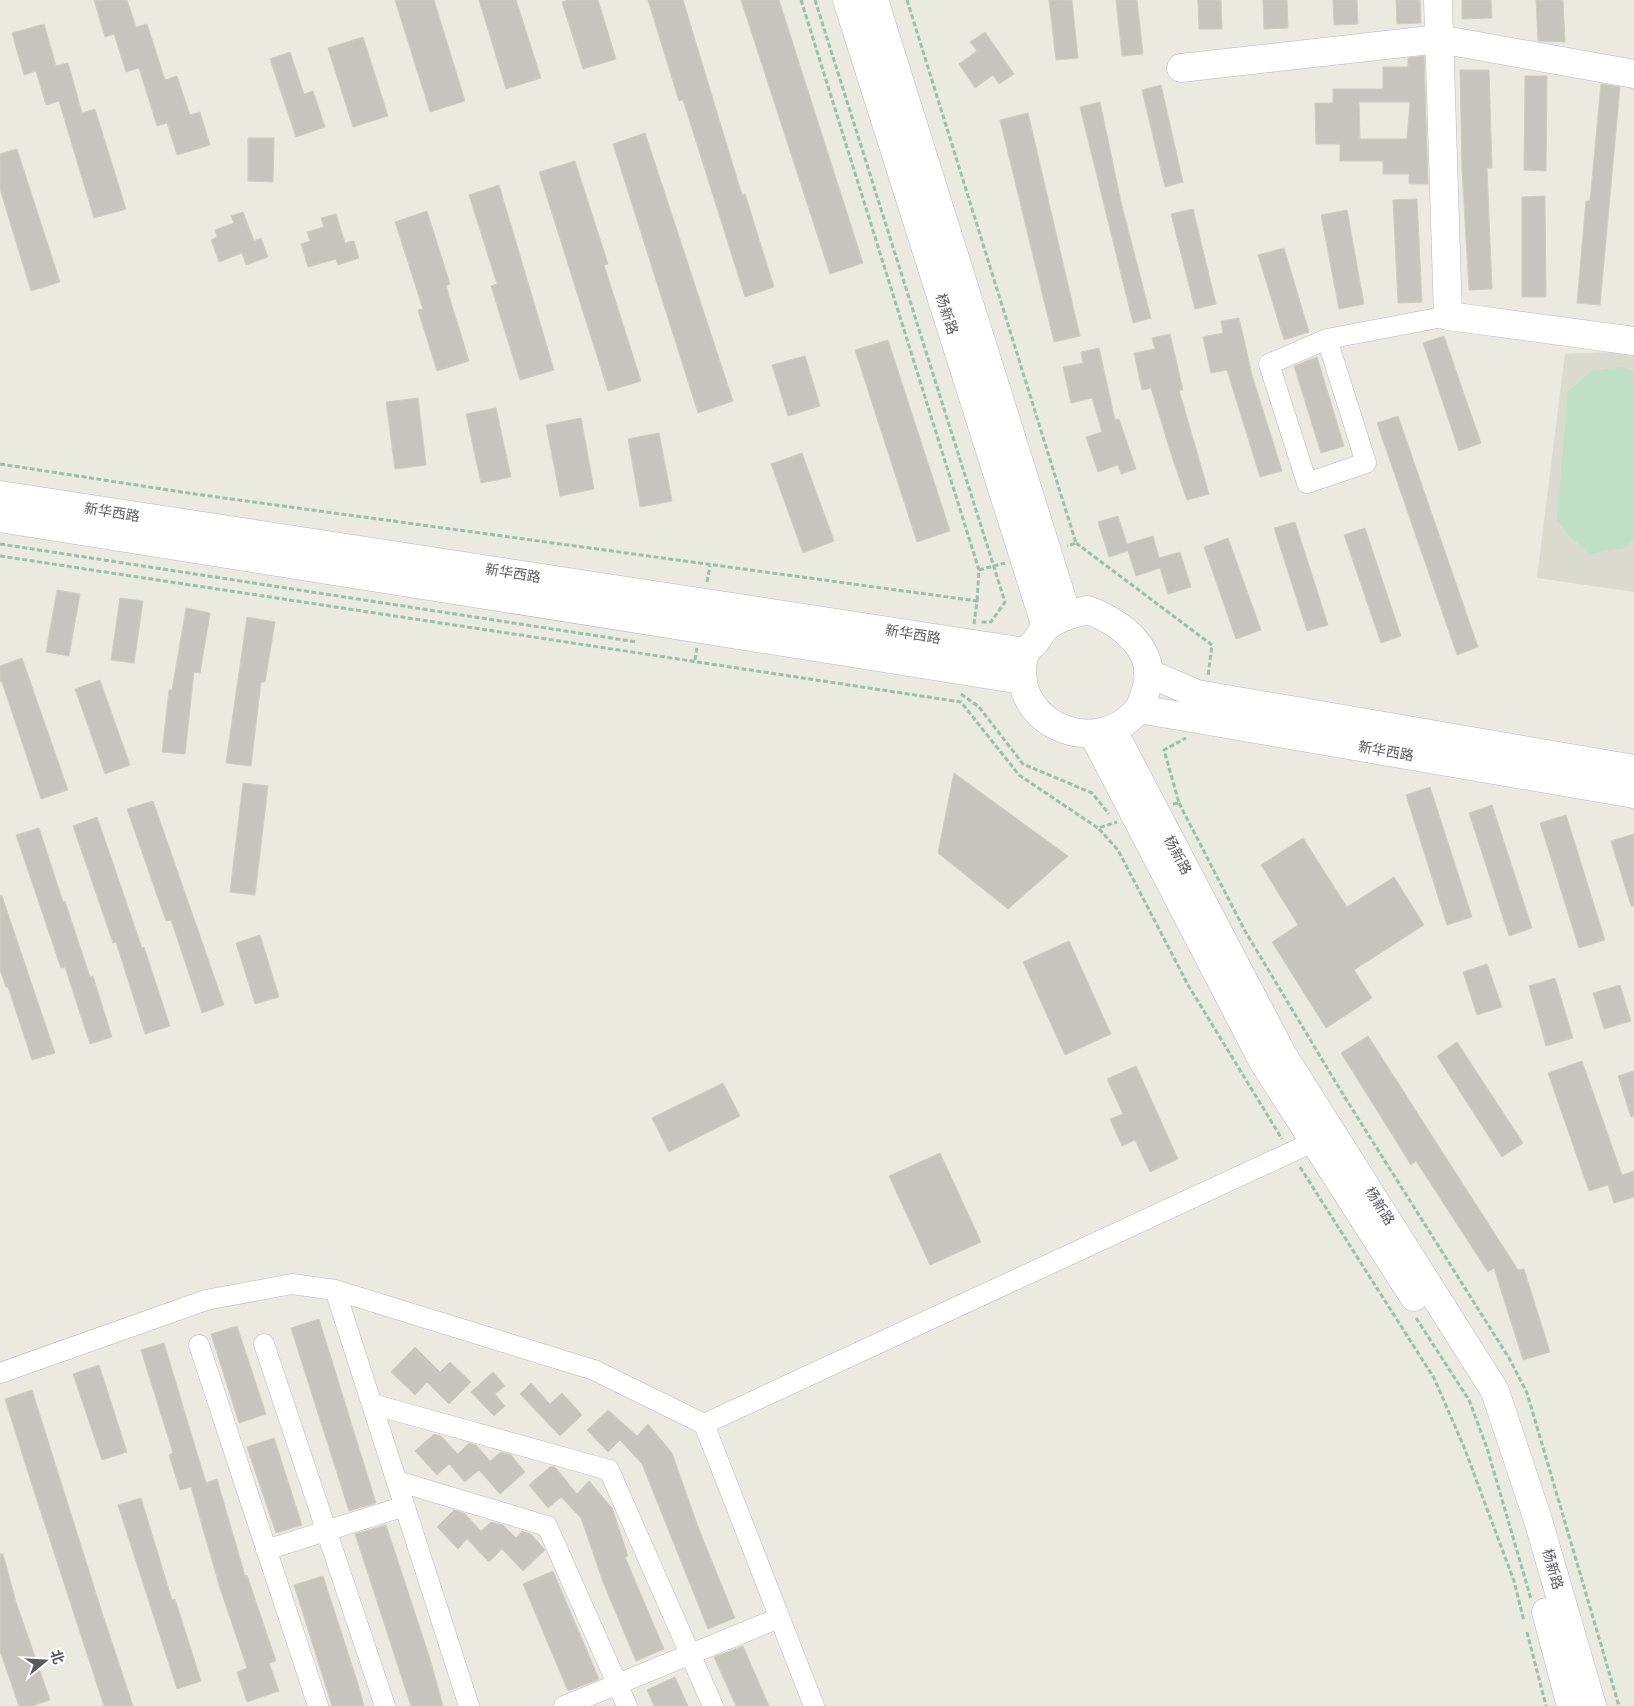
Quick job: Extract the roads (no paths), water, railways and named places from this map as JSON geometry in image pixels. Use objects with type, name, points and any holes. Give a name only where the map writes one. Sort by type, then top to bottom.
[{"type":"street","name":"杨新路","points":[[847,0],[1056,621]]},
{"type":"street","name":"杨新路","points":[[874,0],[1056,621]]},
{"type":"street","points":[[1438,0],[1448,316]]},
{"type":"street","points":[[1181,68],[1439,39],[1634,74]]},
{"type":"street","points":[[1327,339],[1366,462],[1307,483],[1270,364],[1327,339],[1448,316],[1634,341]]},
{"type":"street","name":"新华西路","points":[[0,495],[970,630],[1025,652]]},
{"type":"street","name":"新华西路","points":[[0,518],[962,686],[1022,680]]},
{"type":"street","points":[[1088,610],[1111,619],[1132,638],[1147,656],[1149,683],[1139,709],[1125,722],[1102,732],[1065,731],[1040,715],[1028,695],[1022,680],[1025,652],[1056,621],[1088,610]]},
{"type":"street","name":"新华西路","points":[[1148,672],[1196,694],[1634,768]]},
{"type":"street","name":"新华西路","points":[[1139,709],[1634,794]]},
{"type":"street","name":"杨新路","points":[[1102,732],[1282,1054],[1322,1136],[1479,1395],[1505,1456],[1571,1706]]},
{"type":"street","name":"杨新路","points":[[1322,1136],[1495,1391],[1538,1520],[1592,1706]]},
{"type":"street","points":[[704,1424],[1322,1136]]},
{"type":"street","points":[[0,1373],[206,1300],[292,1284],[335,1290],[594,1370],[704,1424],[814,1706]]},
{"type":"street","points":[[335,1290],[469,1706]]},
{"type":"street","points":[[264,1344],[385,1706]]},
{"type":"street","points":[[199,1345],[318,1706]]},
{"type":"street","points":[[372,1404],[609,1470],[713,1706]]},
{"type":"street","points":[[396,1481],[546,1526],[626,1706]]},
{"type":"street","points":[[266,1550],[405,1506]]},
{"type":"street","points":[[564,1706],[779,1618]]}]
